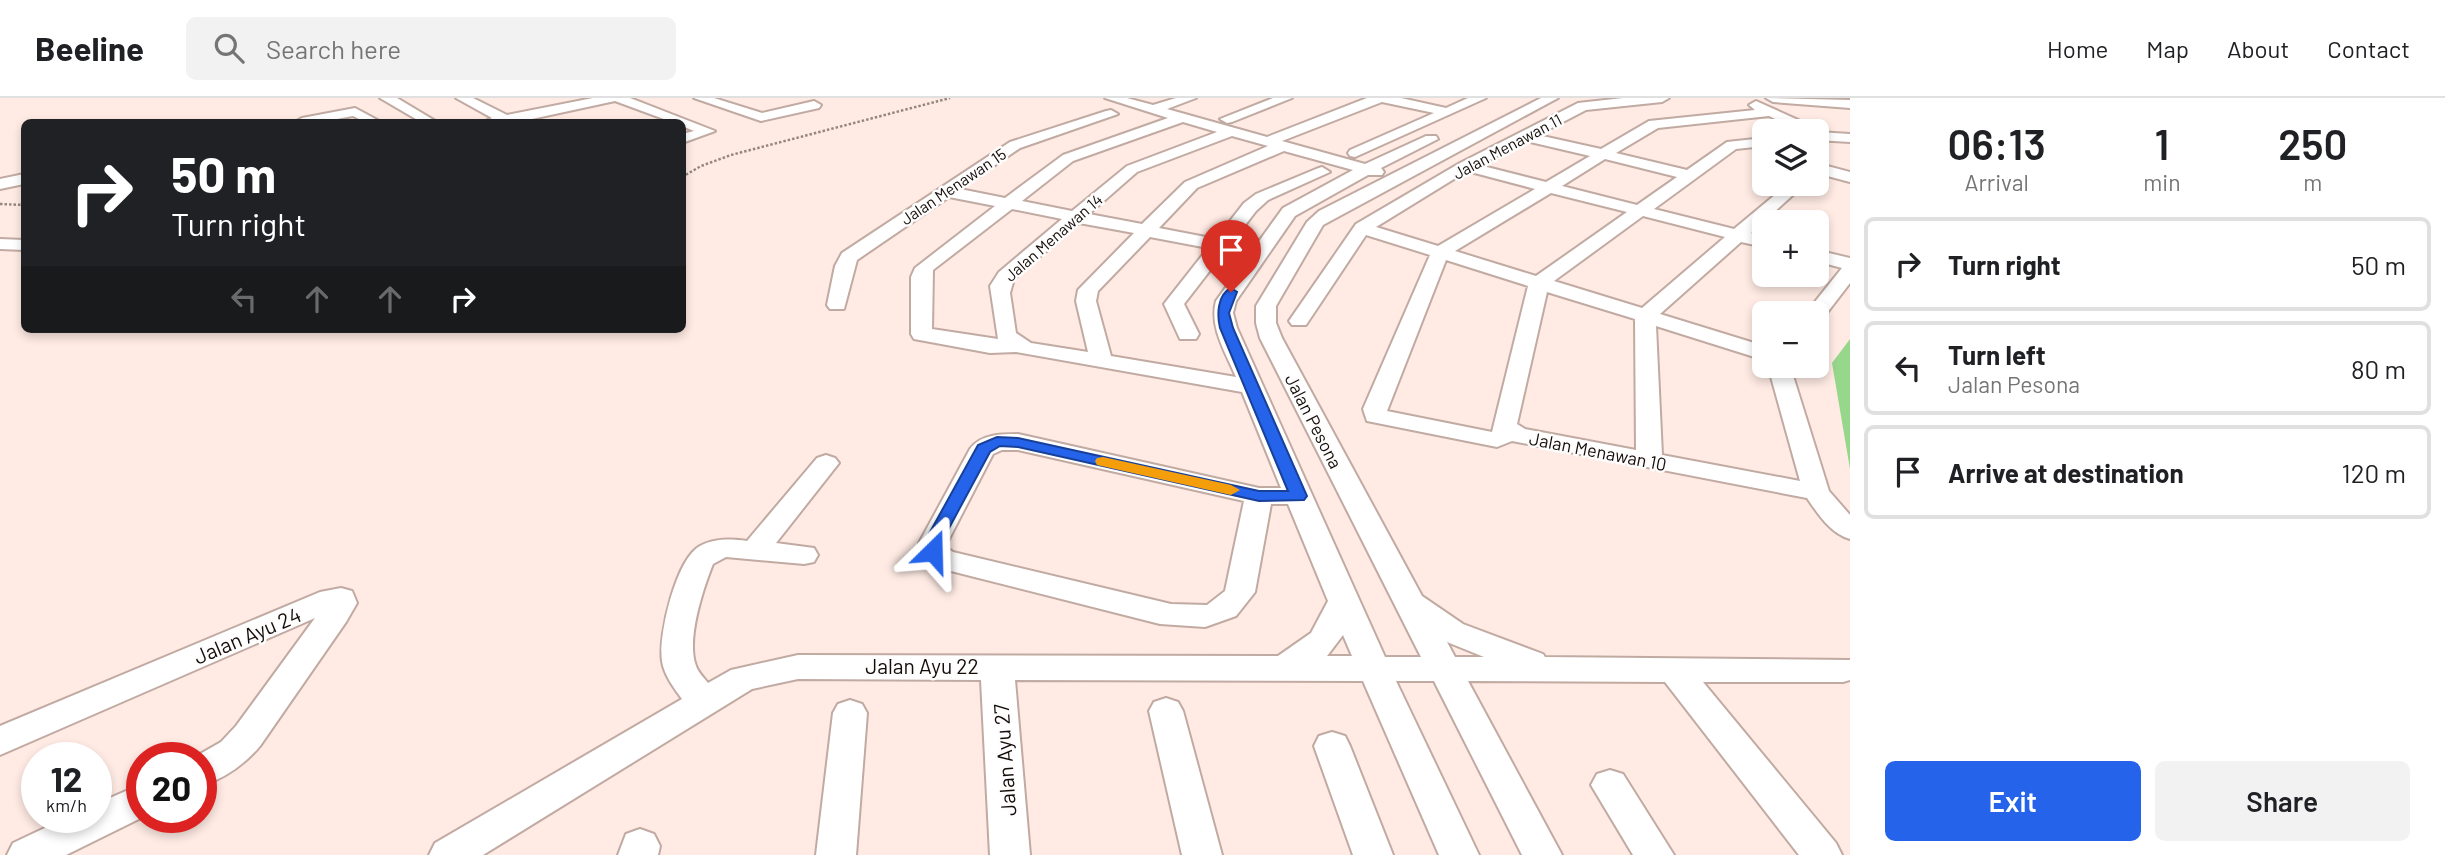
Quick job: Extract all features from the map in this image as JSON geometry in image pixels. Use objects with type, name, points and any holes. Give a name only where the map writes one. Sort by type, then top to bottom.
[{"type":"street","points":[[387,98],[425,119]]},
{"type":"street","points":[[463,98],[505,119]]},
{"type":"street","points":[[536,98],[583,118]]},
{"type":"street","points":[[518,119],[615,98],[674,119]]},
{"type":"street","points":[[701,98],[761,117],[814,105],[794,98]]},
{"type":"street","points":[[1151,110],[1189,98]]},
{"type":"street","name":"Jalan Menawan 14","points":[[1017,345],[1006,336],[1004,329],[1000,293],[1002,281],[1137,166],[1285,98]]},
{"type":"street","points":[[1101,361],[1085,294],[1191,184],[1381,98],[1448,113]]},
{"type":"street","points":[[1459,855],[1372,668],[1226,328],[1223,313],[1226,300],[1289,212],[1361,161],[1479,98]]},
{"type":"street","points":[[1361,161],[1517,98]]},
{"type":"street","name":"Jalan Pesona","points":[[1542,855],[1271,338],[1266,323],[1266,306],[1316,222],[1394,177],[1551,98]]},
{"type":"street","name":"Jalan Menawan 11","points":[[1299,321],[1362,228],[1465,166],[1587,105],[1662,98]]},
{"type":"street","points":[[1742,98],[1773,108],[1793,119]]},
{"type":"street","points":[[1508,432],[1497,440],[1377,416],[1375,409],[1440,252],[1654,124],[1773,108],[1850,104]]},
{"type":"street","points":[[1587,105],[1693,135]]},
{"type":"street","points":[[1111,106],[1151,110],[1181,118],[1228,125],[1275,144],[1361,161],[1394,177]]},
{"type":"street","name":"Jalan Menawan 15","points":[[838,305],[844,266],[849,257],[1021,142],[1111,106]]},
{"type":"street","points":[[316,119],[355,111],[369,119]]},
{"type":"street","points":[[1181,118],[1072,156],[921,272],[921,331],[932,337],[990,346],[1017,345],[1253,387]]},
{"type":"street","points":[[686,123],[708,131],[686,138]]},
{"type":"street","points":[[1829,134],[1850,138]]},
{"type":"street","points":[[1525,136],[1690,175]]},
{"type":"street","points":[[1539,282],[1690,175],[1725,144],[1752,143]]},
{"type":"street","points":[[1725,144],[1752,151]]},
{"type":"street","points":[[1829,165],[1850,161]]},
{"type":"street","points":[[1465,166],[1752,239]]},
{"type":"street","points":[[1829,171],[1850,177]]},
{"type":"street","points":[[1188,334],[1174,304],[1257,200],[1322,172]]},
{"type":"street","points":[[0,184],[21,180]]},
{"type":"street","points":[[945,191],[1220,245]]},
{"type":"street","points":[[1645,316],[1784,196]]},
{"type":"street","points":[[1362,228],[1752,349]]},
{"type":"street","points":[[0,244],[21,245]]},
{"type":"street","points":[[1825,301],[1850,267],[1829,260]]},
{"type":"street","name":"Jalan Menawan 10","points":[[1539,282],[1504,427],[1508,432],[1816,492]]},
{"type":"street","points":[[1645,316],[1649,461]]},
{"type":"street","points":[[1783,378],[1816,492],[1830,511],[1850,530]]},
{"type":"street","points":[[1259,496],[1240,592],[1232,605],[1208,616],[1184,617],[1160,613],[943,559],[933,551],[933,543],[984,449],[997,442],[1018,442],[1259,496],[1299,496]]},
{"type":"street","points":[[755,550],[826,463]]},
{"type":"street","points":[[704,702],[679,667],[677,650],[677,631],[699,563],[715,549],[804,555]]},
{"type":"street","name":"Jalan Ayu 24","points":[[0,740],[331,599],[341,598],[342,603],[335,614],[248,736],[234,752],[217,762]]},
{"type":"street","points":[[1405,598],[1452,632],[1553,669]]},
{"type":"street","points":[[1283,668],[1314,650],[1330,634],[1343,601]]},
{"type":"street","name":"Jalan Ayu 27","points":[[998,666],[1010,855]]},
{"type":"street","name":"Jalan Ayu 22","points":[[449,855],[743,679],[798,667],[1848,672]]},
{"type":"street","points":[[1674,670],[1822,855]]},
{"type":"street","points":[[1167,710],[1202,855]]},
{"type":"street","points":[[836,855],[850,713]]},
{"type":"street","points":[[1332,746],[1373,855]]},
{"type":"street","points":[[1610,785],[1654,855]]},
{"type":"street","points":[[27,855],[126,808]]},
{"type":"path","points":[[686,174],[696,167],[723,158],[837,125],[950,98]]},
{"type":"path","points":[[0,204],[21,205]]},
{"type":"green space","points":[[1850,339],[1850,469],[1832,363]]},
{"type":"slow traffic","points":[[1103,461],[1231,490]]},
{"type":"route","points":[[933,551],[933,543],[984,449],[997,442],[1018,442],[1259,496],[1299,496],[1226,328],[1223,313],[1231,292]]}]
